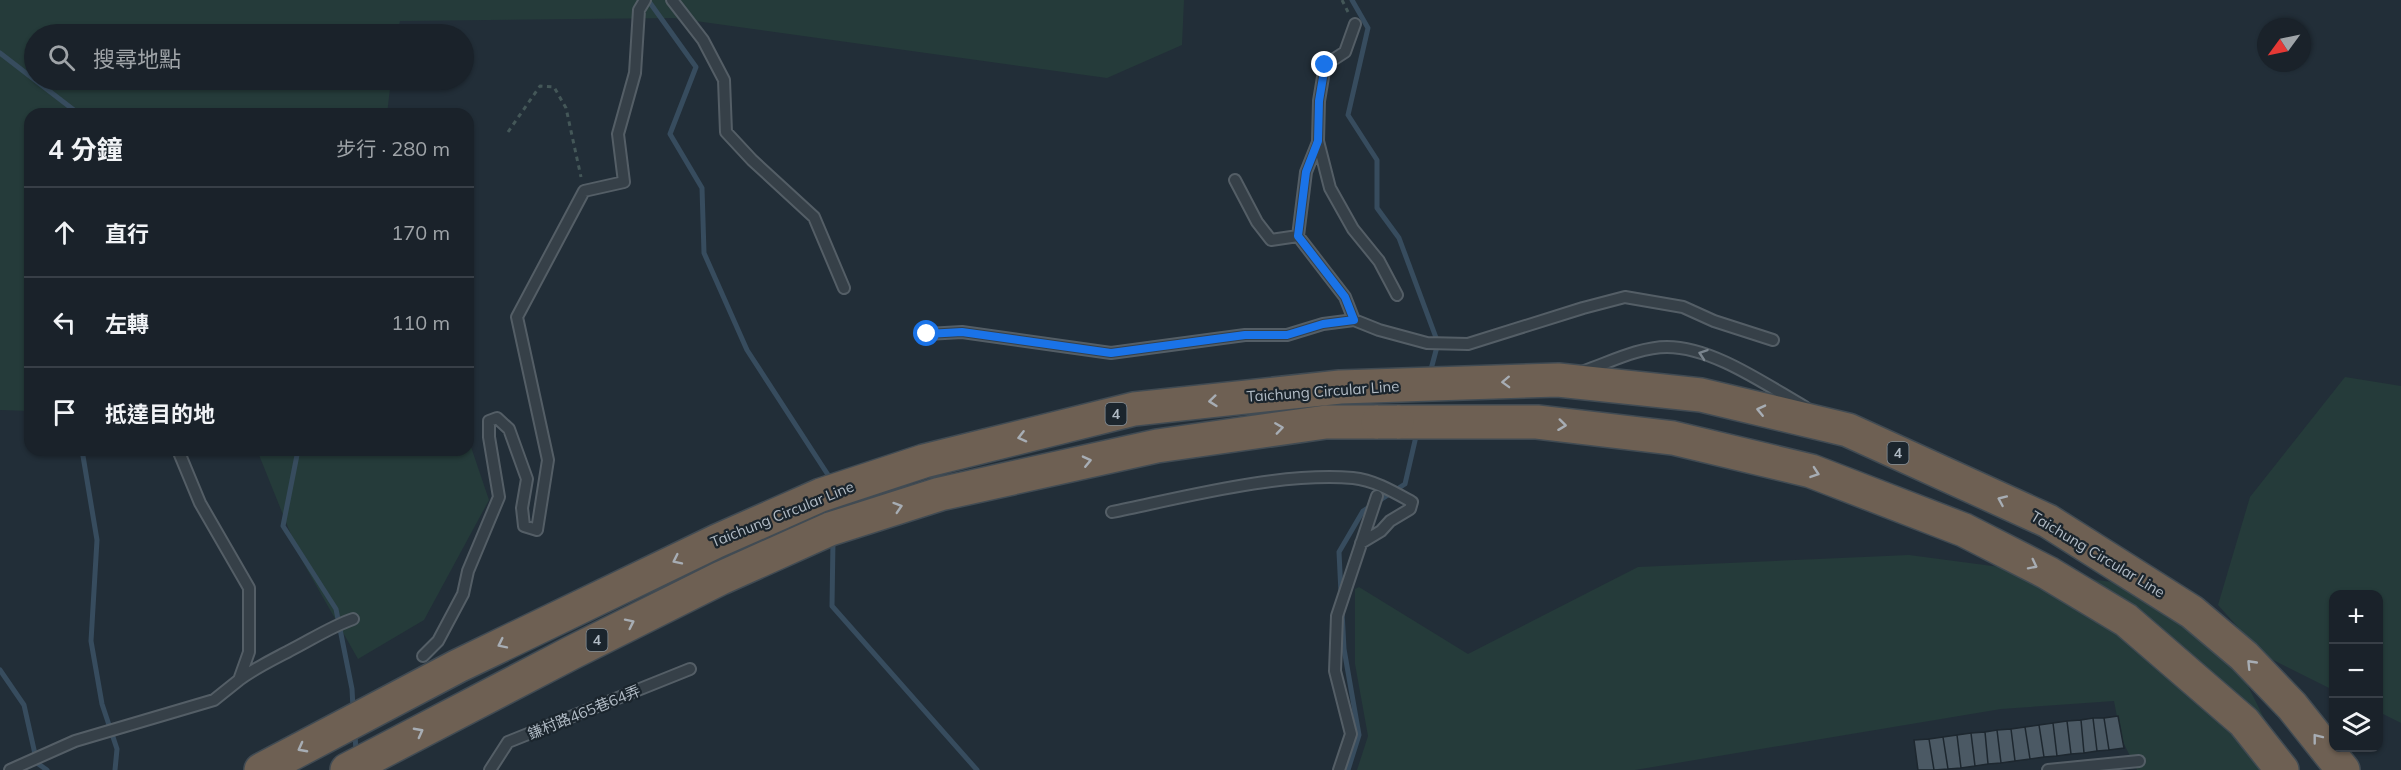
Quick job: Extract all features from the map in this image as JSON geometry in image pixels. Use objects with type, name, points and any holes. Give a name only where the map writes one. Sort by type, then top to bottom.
[{"type":"highway","name":"Taichung Circular Line","points":[[261,770],[458,666],[696,550],[835,490],[924,461],[1134,409],[1340,387],[1557,380],[1701,395],[1848,430],[2048,521],[2192,612],[2244,656],[2292,706],[2343,770]]},
{"type":"highway","name":"Taichung Circular Line","points":[[357,765],[571,652],[721,578],[836,527],[939,494],[1157,446],[1326,422],[1537,422],[1673,438],[1810,471],[1964,530],[2048,573],[2126,620],[2244,722],[2282,770]]},
{"type":"lane","points":[[672,0],[703,40],[724,80],[726,132],[752,160],[814,217],[844,288]]},
{"type":"lane","points":[[423,656],[438,641],[463,594],[468,572],[499,497],[489,437],[489,421],[497,418],[509,429],[527,479],[522,508],[524,526],[537,530],[548,460],[517,317],[584,191],[624,182],[618,134],[635,73],[639,10],[643,3]]},
{"type":"lane","points":[[1355,24],[1345,52],[1325,65],[1319,101],[1318,141],[1330,188],[1353,229],[1379,261],[1397,295]]},
{"type":"lane","points":[[1318,141],[1306,172],[1298,236],[1345,297],[1354,320]]},
{"type":"lane","points":[[1235,180],[1257,222],[1271,240],[1298,236]]},
{"type":"lane","points":[[927,334],[962,332],[1111,353],[1245,335],[1287,335],[1323,324],[1354,320],[1379,330],[1426,343],[1468,344],[1625,297],[1683,307],[1714,321],[1773,340]]},
{"type":"lane","points":[[1557,380],[1643,351],[1666,347],[1688,348],[1714,357],[1848,430]]},
{"type":"lane","points":[[180,456],[200,503],[249,588],[249,652],[239,680]]},
{"type":"lane","points":[[1112,512],[1289,478],[1354,478],[1386,487],[1412,502],[1410,509],[1361,543]]},
{"type":"lane","points":[[1339,770],[1351,734],[1335,671],[1337,616],[1377,496]]},
{"type":"lane","points":[[10,770],[75,741],[214,700],[254,668],[291,651],[329,628],[353,619]]},
{"type":"lane","name":"鎌村路465巷64弄","points":[[490,770],[508,742],[690,669]]},
{"type":"lane","points":[[2048,770],[2139,761]]},
{"type":"path","points":[[508,132],[540,86],[554,87],[566,108],[584,191]]},
{"type":"green space","points":[[0,0],[1184,0],[1182,45],[1107,78],[674,18],[400,21],[399,24],[24,24],[24,90],[390,90],[388,108],[24,108],[24,411],[0,410]]},
{"type":"green space","points":[[2345,377],[2401,386],[2401,723],[2383,714],[2383,590],[2329,590],[2329,688],[2271,659],[2251,642],[2218,605],[2250,497]]},
{"type":"green space","points":[[259,456],[474,456],[489,500],[424,620],[358,659],[300,557]]},
{"type":"green space","points":[[1909,555],[2180,591],[2243,676],[2290,770],[2137,770],[2121,738],[2114,701],[2001,709],[1635,770],[1357,770],[1368,736],[1355,664],[1355,589],[1359,587],[1468,654],[1638,567]]},
{"type":"building","points":[[2118,716],[2124,748],[2109,750],[2104,718]]},
{"type":"building","points":[[2093,718],[2104,718],[2109,750],[2097,751]]},
{"type":"building","points":[[2093,718],[2097,751],[2084,753],[2081,720]]},
{"type":"building","points":[[2081,720],[2084,753],[2071,754],[2067,721]]},
{"type":"building","points":[[2067,721],[2071,754],[2057,756],[2053,723]]},
{"type":"building","points":[[2053,723],[2057,756],[2044,757],[2039,725]]},
{"type":"building","points":[[2039,725],[2044,757],[2030,759],[2025,727]]},
{"type":"building","points":[[2025,727],[2030,759],[2015,761],[2011,729]]},
{"type":"building","points":[[2011,729],[2015,761],[2001,763],[1997,730]]},
{"type":"building","points":[[1997,730],[2001,763],[1988,764],[1985,732]]},
{"type":"building","points":[[1985,732],[1988,764],[1975,766],[1971,733]]},
{"type":"building","points":[[1971,733],[1975,766],[1961,768],[1957,735]]},
{"type":"building","points":[[1957,735],[1961,768],[1948,769],[1943,737]]},
{"type":"building","points":[[1943,737],[1948,769],[1934,770],[1929,739]]},
{"type":"building","points":[[1929,739],[1934,770],[1918,770],[1914,740]]},
{"type":"waterway","points":[[648,0],[696,67],[670,134],[702,188],[704,253],[747,350],[832,481]]},
{"type":"waterway","points":[[1352,0],[1368,28],[1348,115],[1377,160],[1377,208],[1399,238],[1438,343],[1430,373]]},
{"type":"waterway","points":[[0,53],[24,72]]},
{"type":"waterway","points":[[48,90],[71,108]]},
{"type":"waterway","points":[[1341,593],[1339,552],[1363,511],[1405,484],[1417,432]]},
{"type":"waterway","points":[[83,456],[97,540],[91,641],[102,704],[117,749],[115,770]]},
{"type":"waterway","points":[[297,456],[283,526],[336,609],[352,689],[353,708]]},
{"type":"waterway","points":[[833,540],[832,606],[977,770]]},
{"type":"waterway","points":[[1342,611],[1344,649],[1359,735],[1348,770]]},
{"type":"waterway","points":[[0,670],[24,705],[37,763],[47,770]]},
{"type":"waterway","points":[[355,733],[356,753]]},
{"type":"route","points":[[927,334],[962,332],[1111,353],[1245,335],[1272,337],[1287,335],[1323,324],[1354,320],[1345,297],[1298,236],[1306,172],[1318,141],[1319,101],[1325,65]]}]
